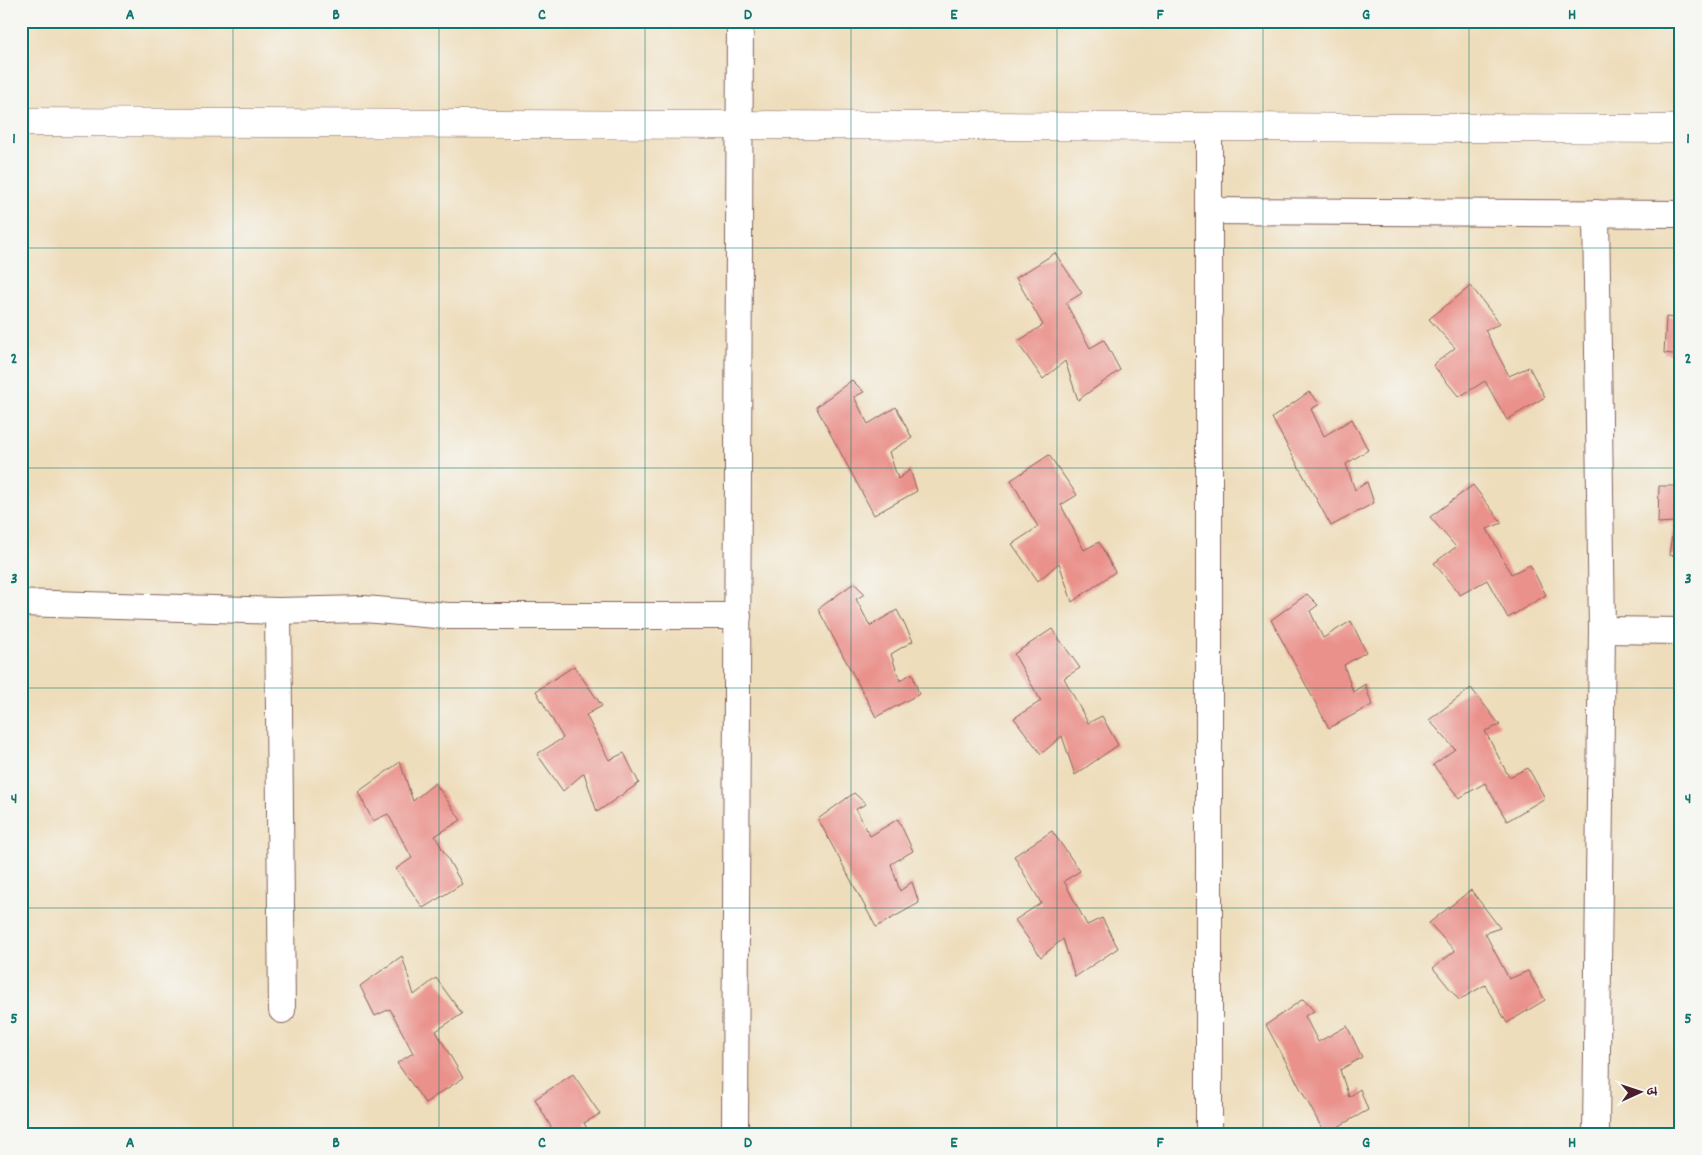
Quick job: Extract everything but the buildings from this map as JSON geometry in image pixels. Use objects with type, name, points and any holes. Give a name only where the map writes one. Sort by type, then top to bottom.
[{"type":"street","points":[[735,1134],[740,21]]},
{"type":"street","points":[[21,122],[1681,129]]},
{"type":"street","points":[[1209,127],[1209,1134]]},
{"type":"street","points":[[1209,211],[1681,214]]},
{"type":"street","points":[[1596,213],[1602,630],[1596,1134]]},
{"type":"street","points":[[21,603],[278,611],[364,609],[448,616],[738,616]]},
{"type":"street","points":[[278,611],[282,1010]]},
{"type":"street","points":[[1602,630],[1681,631]]}]
